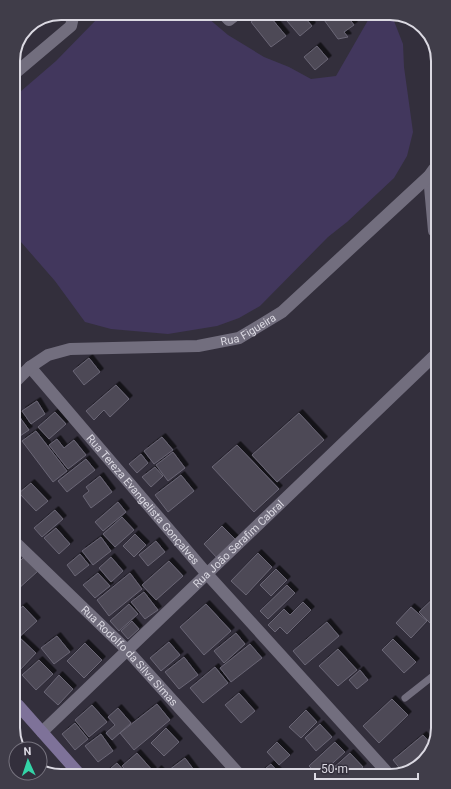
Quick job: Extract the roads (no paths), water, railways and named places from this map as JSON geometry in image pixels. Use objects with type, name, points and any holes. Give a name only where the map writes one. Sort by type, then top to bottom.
[{"type":"main road","points":[[20,707],[75,769]]},
{"type":"street","points":[[20,69],[71,26],[72,20]]},
{"type":"street","name":"Rua Figueira","points":[[20,377],[30,367],[48,355],[70,349],[198,346],[239,338],[282,312],[431,172]]},
{"type":"street","name":"Rua João Serafim Cabral","points":[[42,732],[431,359]]},
{"type":"street","name":"Rua Tereza Evangelista Gonçalves","points":[[30,367],[207,574],[383,769]]},
{"type":"street","name":"Rua Rodolfo da Silva Simas","points":[[20,548],[127,650],[234,769]]},
{"type":"lane","points":[[405,698],[431,678]]}]
